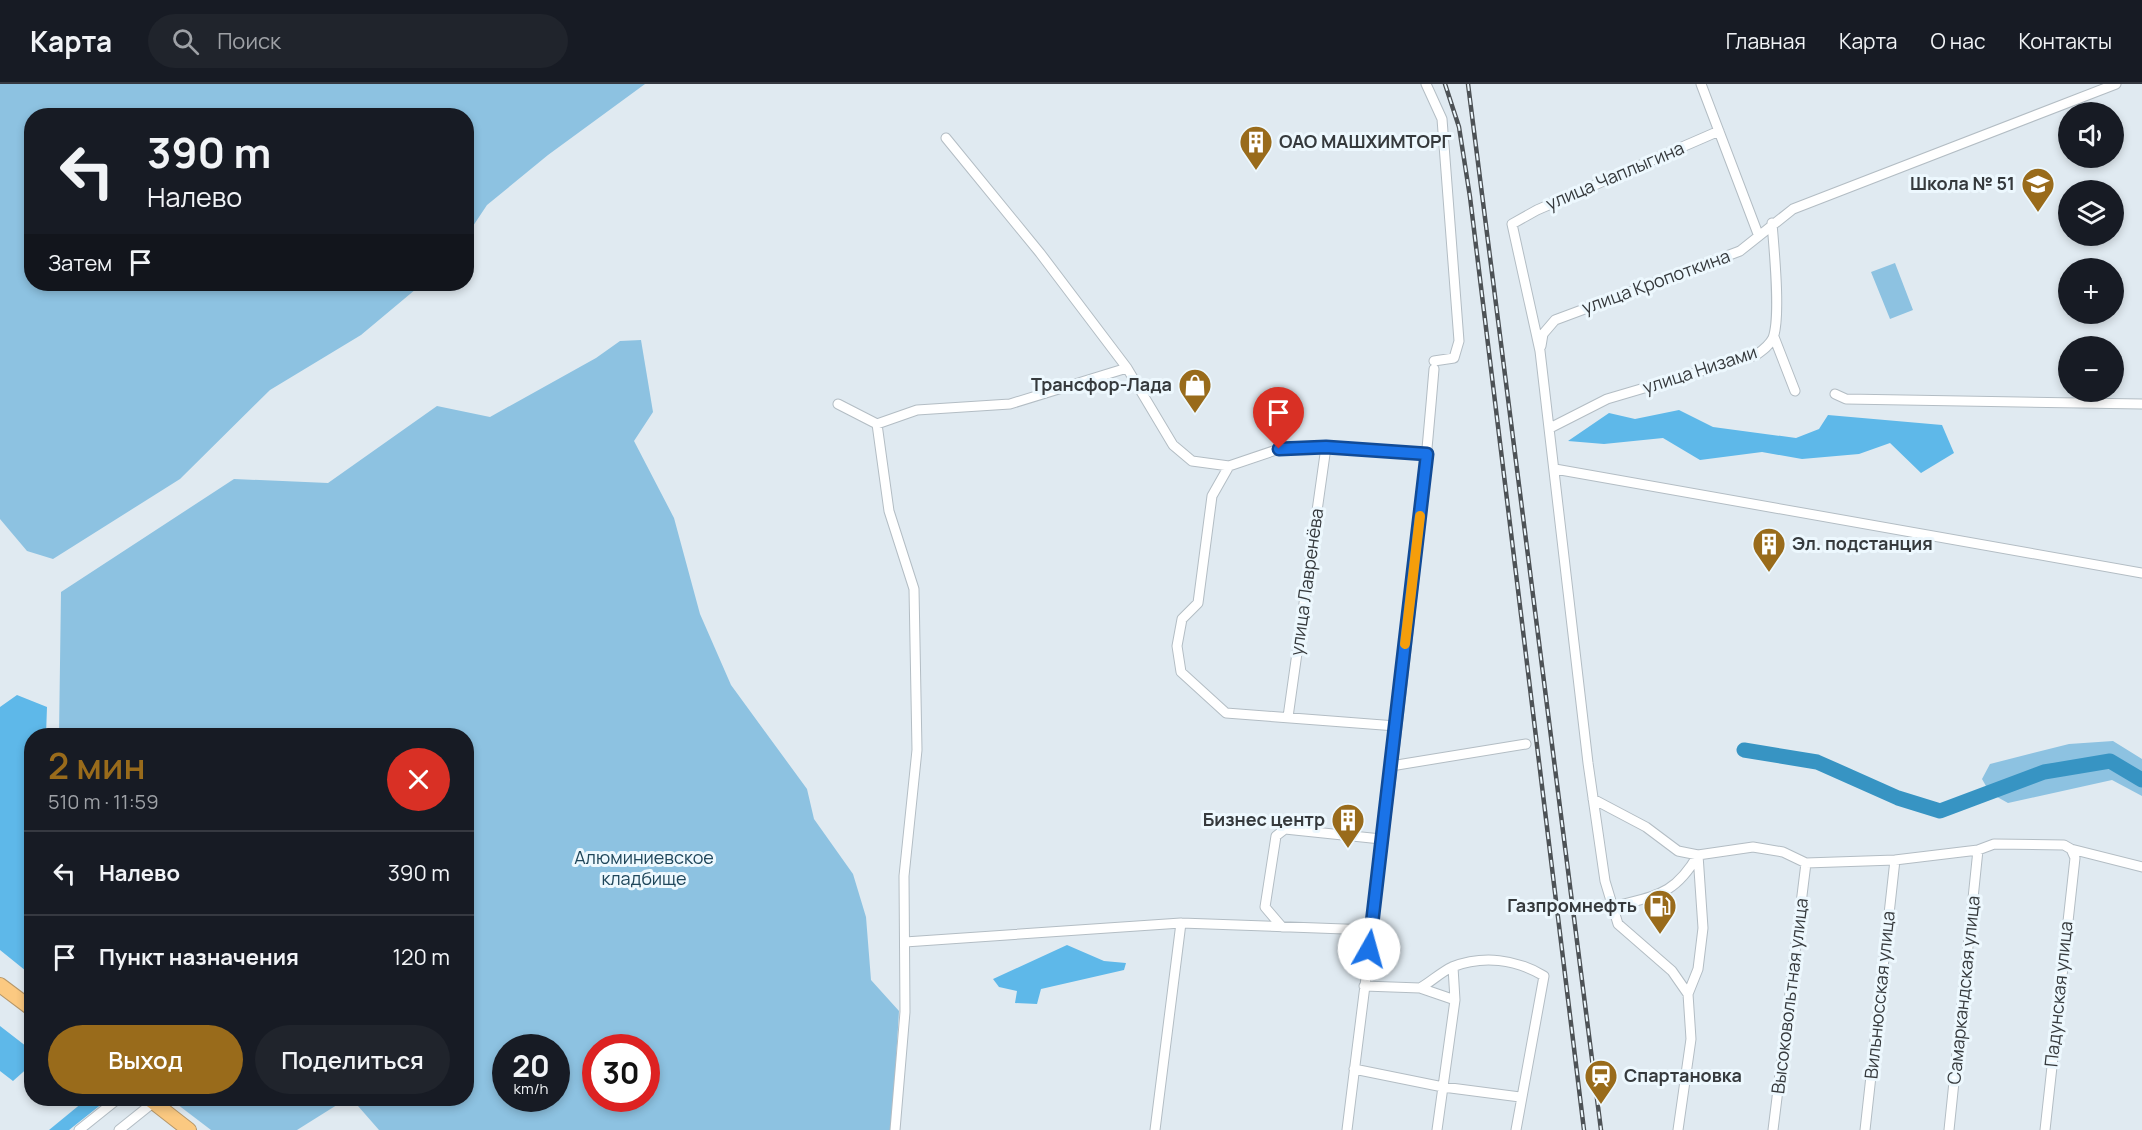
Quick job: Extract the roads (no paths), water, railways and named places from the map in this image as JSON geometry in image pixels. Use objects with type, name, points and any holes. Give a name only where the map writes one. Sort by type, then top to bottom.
[{"type":"highway","points":[[0,985],[24,1003]]},
{"type":"highway","points":[[159,1106],[189,1130]]},
{"type":"street","points":[[1347,1130],[1427,454],[1434,365],[1454,358],[1459,341],[1442,119],[1426,84]]},
{"type":"street","points":[[1701,84],[1758,234]]},
{"type":"street","name":"улица Кропоткина","points":[[1540,351],[1543,334],[1555,320],[1740,251],[1758,234],[1793,209],[2116,84]]},
{"type":"street","name":"улица Чаплыгина","points":[[1540,351],[1512,224],[1537,210],[1719,131]]},
{"type":"street","points":[[946,138],[1040,253],[1127,368],[1173,446],[1192,461],[1229,466],[1279,449],[1326,447],[1427,454]]},
{"type":"street","name":"улица Низами","points":[[1550,428],[1607,399],[1756,355],[1768,347],[1774,337],[1777,281],[1772,223]]},
{"type":"street","points":[[1774,337],[1795,392]]},
{"type":"street","points":[[1540,351],[1593,799],[1605,881],[1618,924],[1672,971],[1688,994]]},
{"type":"street","points":[[838,404],[877,424],[917,410],[1010,404],[1127,368]]},
{"type":"street","points":[[1835,394],[1846,399],[2142,404]]},
{"type":"street","points":[[877,424],[890,511],[914,589],[917,750],[904,876],[905,1012],[895,1130]]},
{"type":"street","name":"улица Лавренёва","points":[[1288,717],[1326,447]]},
{"type":"street","points":[[1229,466],[1212,496],[1198,603],[1182,619],[1177,646],[1180,672],[1226,713],[1396,726]]},
{"type":"street","points":[[1555,470],[2142,573]]},
{"type":"street","points":[[1391,766],[1526,744]]},
{"type":"street","points":[[1593,799],[1646,827],[1678,851],[1698,855],[1761,848],[1783,852],[1806,863],[1895,860],[1978,849],[1994,844],[2064,845],[2073,853],[2142,867]]},
{"type":"street","points":[[1282,927],[1265,907],[1276,836],[1285,829],[1382,839]]},
{"type":"street","name":"Самаркандская улица","points":[[1949,1130],[1978,849]]},
{"type":"street","name":"Падунская улица","points":[[2045,1130],[2073,853]]},
{"type":"street","points":[[1613,907],[1663,893],[1674,887],[1685,876],[1698,855]]},
{"type":"street","points":[[1678,1130],[1691,1040],[1688,994],[1698,969],[1703,928],[1698,855]]},
{"type":"street","name":"Вильнюсская улица","points":[[1865,1130],[1895,860]]},
{"type":"street","name":"Высоковольтная улица","points":[[1773,1130],[1806,863]]},
{"type":"street","points":[[905,942],[1181,923],[1371,930]]},
{"type":"street","points":[[1155,1130],[1181,923]]},
{"type":"street","points":[[1420,988],[1453,967],[1495,959],[1526,966],[1544,976],[1516,1130]]},
{"type":"street","points":[[1437,1130],[1455,1000],[1453,967]]},
{"type":"street","points":[[1364,986],[1420,988],[1455,1000]]},
{"type":"street","points":[[1354,1069],[1443,1087],[1521,1097]]},
{"type":"street","points":[[79,1130],[109,1106]]},
{"type":"street","points":[[119,1130],[145,1106]]},
{"type":"waterway","points":[[1744,750],[1817,762],[1898,798],[1940,811],[2044,772],[2110,761],[2142,780]]},
{"type":"railway","points":[[1445,84],[1459,127],[1470,197],[1584,1130]]},
{"type":"railway","points":[[1468,84],[1601,1130]]},
{"type":"place","name":"ОАО МАШХИМТОРГ","points":[[1256,171]]},
{"type":"place","name":"Школа № 51","points":[[2038,213]]},
{"type":"place","name":"Трансфор-Лада","points":[[1195,414]]},
{"type":"place","name":"Эл. подстанция","points":[[1769,573]]},
{"type":"place","name":"Бизнес центр","points":[[1348,849]]},
{"type":"place","name":"Газпромнефть","points":[[1660,935]]},
{"type":"place","name":"Спартановка","points":[[1601,1105]]},
{"type":"park label","name":"Алюминиевское кладбище","points":[[644,868]]}]
